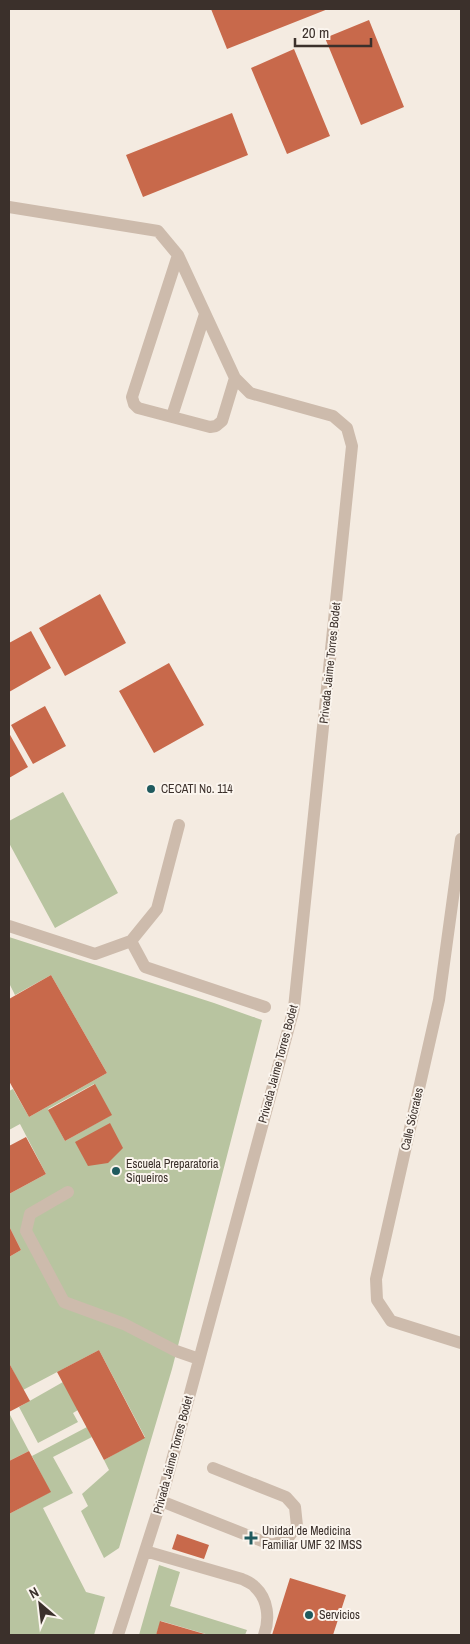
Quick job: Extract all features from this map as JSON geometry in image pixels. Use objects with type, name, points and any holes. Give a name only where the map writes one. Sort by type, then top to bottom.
[{"type":"street","points":[[9,207],[158,230],[178,255],[235,378],[222,421],[216,426],[210,427],[138,408],[134,404],[132,397],[178,255]]},
{"type":"street","points":[[172,416],[205,314]]},
{"type":"street","name":"Privada Jaime Torres Bodet","points":[[118,1635],[161,1501],[294,1008],[352,446],[347,428],[333,416],[250,393],[235,378]]},
{"type":"street","points":[[9,926],[95,954],[131,941],[157,909],[179,825]]},
{"type":"street","name":"Calle Sócrates","points":[[461,839],[439,1000],[376,1279],[377,1300],[390,1321],[461,1343]]},
{"type":"street","points":[[131,941],[145,967],[265,1007]]},
{"type":"street","points":[[68,1192],[30,1214],[26,1231],[64,1302],[124,1324],[176,1351],[199,1359]]},
{"type":"street","points":[[161,1501],[272,1545],[287,1539],[297,1526],[295,1508],[286,1497],[213,1468]]},
{"type":"street","points":[[144,1552],[242,1579],[255,1586],[264,1598],[268,1612],[264,1635]]},
{"type":"green space","points":[[63,792],[118,893],[55,928],[9,843],[9,821]]},
{"type":"green space","name":"Escuela Preparatoria Siqueiros","points":[[9,937],[262,1020],[172,1369],[119,1548],[104,1558],[81,1511],[88,1506],[82,1494],[109,1470],[104,1460],[145,1437],[99,1350],[23,1390],[9,1363],[9,1257],[21,1250],[9,1226],[9,1194],[46,1174],[20,1124],[9,1130],[9,1091],[13,1089],[29,1117],[107,1073],[51,975],[15,995],[9,983]],"holes":[[[94,1084],[111,1115],[65,1141],[48,1109]]]},
{"type":"green space","points":[[63,1382],[78,1410],[73,1413],[78,1422],[38,1443],[19,1407]]},
{"type":"green space","points":[[9,1413],[29,1451],[9,1461]]},
{"type":"green space","points":[[87,1427],[92,1437],[53,1457],[73,1493],[43,1508],[86,1592],[105,1597],[94,1635],[9,1635],[9,1514],[50,1492],[32,1456]]},
{"type":"green space","points":[[159,1565],[180,1572],[170,1606],[247,1630],[245,1635],[209,1635],[161,1621],[156,1635],[139,1635]]},
{"type":"building","points":[[211,9],[328,9],[227,49]]},
{"type":"building","points":[[369,20],[404,107],[361,125],[325,38]]},
{"type":"building","points":[[294,49],[330,136],[287,154],[251,68]]},
{"type":"building","points":[[232,113],[248,155],[143,197],[126,155]]},
{"type":"building","points":[[100,594],[126,643],[65,676],[39,628]]},
{"type":"building","points":[[31,631],[51,668],[9,692],[9,643]]},
{"type":"building","points":[[169,663],[204,725],[154,753],[119,691]]},
{"type":"building","points":[[45,706],[66,746],[33,764],[11,725]]},
{"type":"building","points":[[9,733],[28,767],[9,778]]},
{"type":"building","points":[[51,975],[107,1073],[29,1117],[9,1081],[9,999]]},
{"type":"building","points":[[95,1084],[112,1115],[65,1141],[48,1110]]},
{"type":"building","points":[[110,1123],[123,1148],[108,1163],[88,1166],[75,1142]]},
{"type":"building","points":[[26,1137],[46,1174],[9,1194],[9,1146]]},
{"type":"building","points":[[9,1226],[21,1250],[9,1257]]},
{"type":"building","points":[[99,1350],[145,1438],[104,1460],[57,1372]]},
{"type":"building","points":[[9,1363],[30,1401],[9,1412]]},
{"type":"building","points":[[29,1451],[51,1492],[9,1514],[9,1461]]},
{"type":"building","points":[[177,1534],[209,1545],[204,1559],[172,1549]]},
{"type":"building","name":"Servicios","points":[[290,1578],[346,1595],[333,1635],[272,1635]]},
{"type":"building","points":[[160,1621],[208,1635],[156,1635]]},
{"type":"place","name":"CECATI No. 114","points":[[151,789]]},
{"type":"place","name":"Escuela Preparatoria Siqueiros","points":[[116,1171]]},
{"type":"place","name":"Unidad de Medicina Familiar UMF 32 IMSS","points":[[251,1538]]},
{"type":"place","name":"Servicios","points":[[309,1615]]}]
